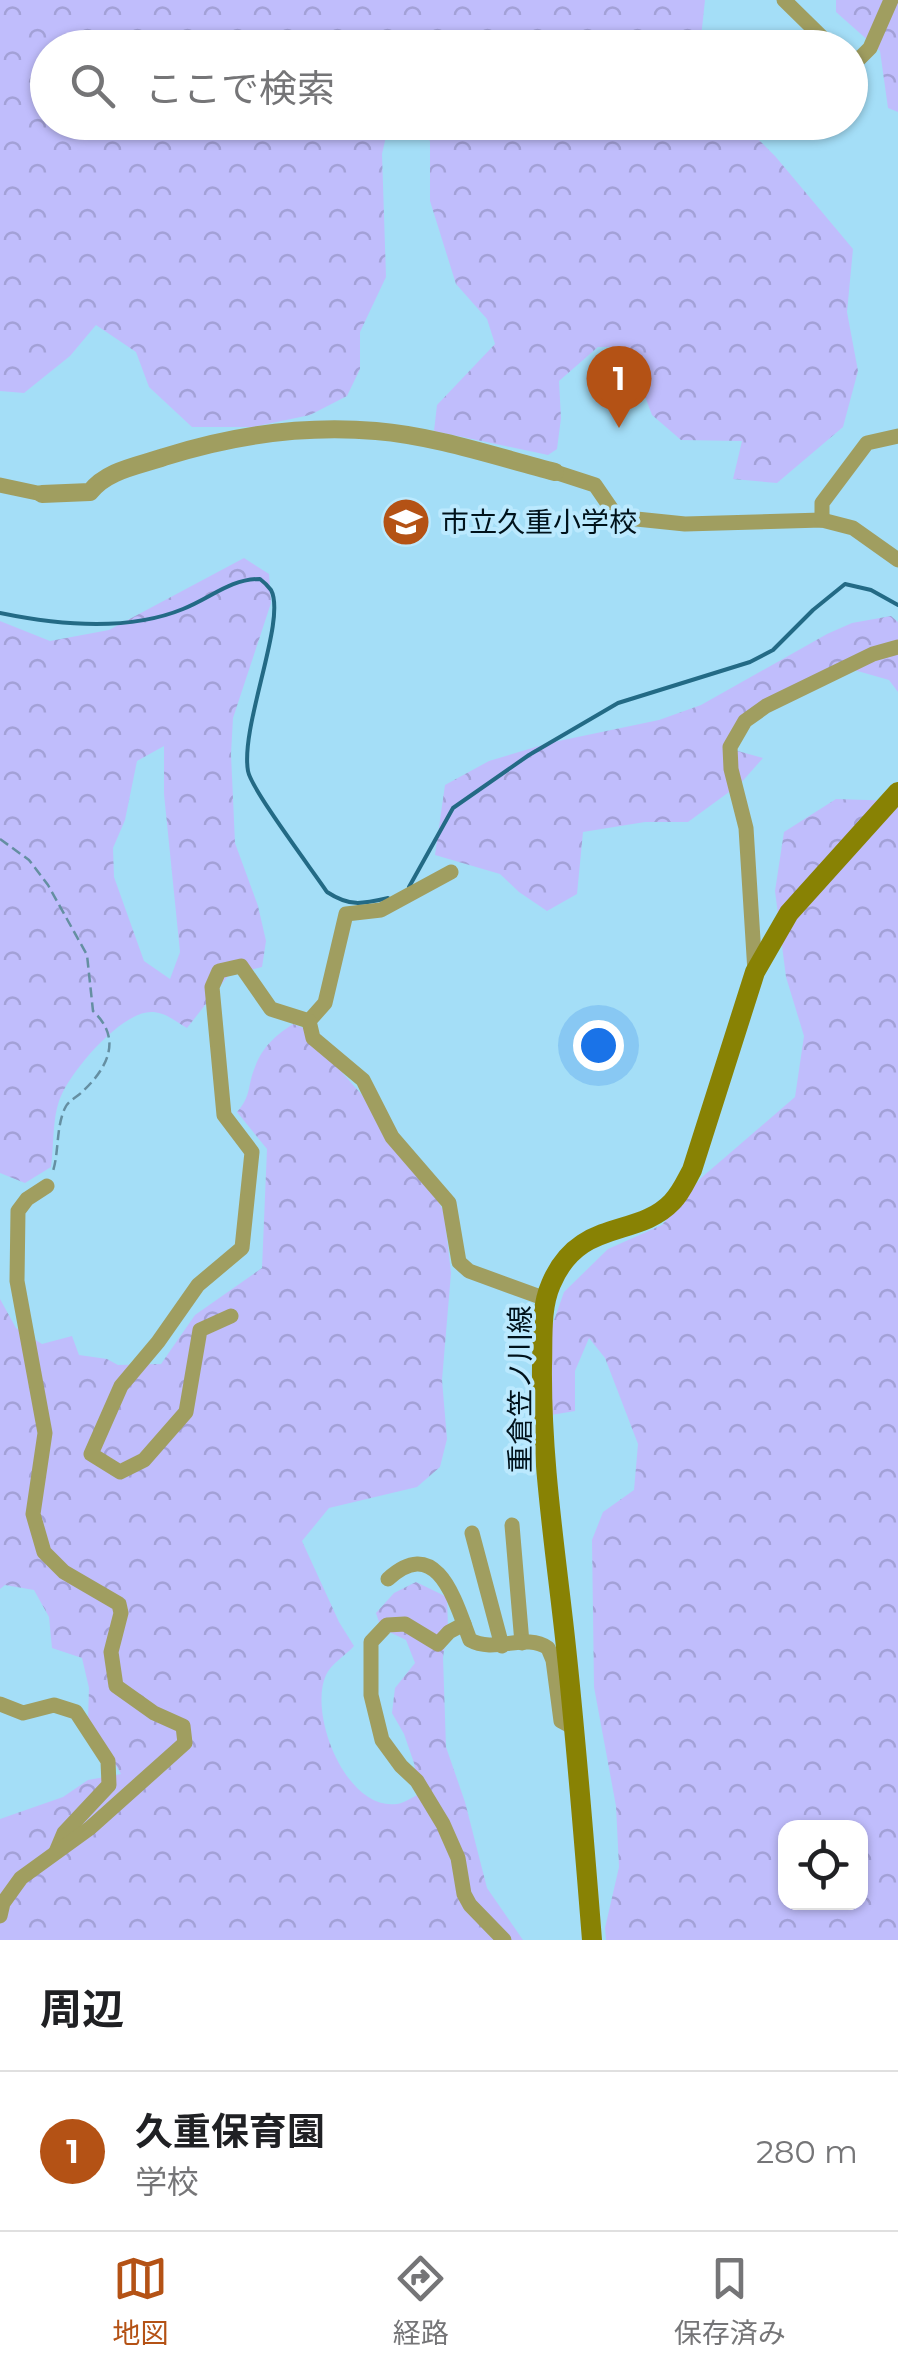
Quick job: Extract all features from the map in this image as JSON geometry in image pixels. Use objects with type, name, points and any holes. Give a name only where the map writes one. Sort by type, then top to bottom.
[{"type":"main road","name":"重倉笠ノ川線","points":[[592,1940],[542,1434],[546,1299],[557,1271],[580,1245],[616,1227],[656,1214],[672,1203],[692,1170],[754,972],[789,912],[898,792]]},
{"type":"street","points":[[784,0],[815,30]]},
{"type":"street","points":[[868,50],[891,0]]},
{"type":"street","points":[[0,486],[42,494],[90,492],[100,479],[178,452],[248,435],[310,429],[378,431],[595,485],[617,518],[685,524],[822,520],[853,528],[898,560]]},
{"type":"street","points":[[822,520],[822,504],[867,443],[898,436]]},
{"type":"street","points":[[754,972],[746,828],[731,769],[730,746],[745,722],[766,706],[873,654],[898,647]]},
{"type":"street","points":[[308,1021],[326,1003],[346,914],[381,910],[451,872]]},
{"type":"street","points":[[231,1316],[200,1330],[186,1412],[144,1460],[120,1472],[91,1454],[121,1386],[198,1285],[242,1248],[252,1152],[224,1115],[212,987],[219,971],[242,966],[271,1008],[308,1021]]},
{"type":"street","points":[[308,1021],[314,1038],[363,1080],[392,1137],[449,1203],[458,1262],[469,1271],[546,1299]]},
{"type":"street","points":[[0,1916],[3,1903],[20,1878],[90,1828],[185,1743],[183,1726],[154,1713],[116,1686],[111,1652],[121,1614],[118,1604],[64,1572],[44,1552],[33,1514],[45,1432],[17,1281],[18,1211],[27,1199],[47,1186]]},
{"type":"street","points":[[512,1526],[522,1643]]},
{"type":"street","points":[[472,1533],[502,1646]]},
{"type":"street","points":[[388,1580],[398,1569],[417,1564],[430,1567],[446,1581],[470,1640],[479,1645],[502,1646],[540,1642],[548,1648],[561,1721],[574,1728]]},
{"type":"street","points":[[464,1624],[438,1644],[405,1624],[386,1625],[370,1642],[371,1694],[382,1740],[417,1781],[452,1842],[464,1894],[504,1940]]},
{"type":"street","points":[[0,1704],[23,1714],[54,1705],[66,1706],[76,1712],[89,1737],[108,1760],[109,1785],[64,1833],[56,1852]]},
{"type":"path","points":[[0,839],[28,860],[48,885],[87,955],[93,1010],[107,1024],[110,1037],[105,1064],[66,1106],[55,1168],[47,1186]]},
{"type":"green space","points":[[0,0],[705,0],[702,30],[30,30],[30,140],[385,140],[382,154],[386,277],[360,332],[360,369],[347,396],[310,415],[253,427],[192,427],[149,387],[136,352],[96,325],[70,356],[24,393],[0,391]]},
{"type":"green space","points":[[836,0],[898,0],[898,112],[888,108],[880,51],[868,40],[868,30],[856,30],[836,12]]},
{"type":"green space","points":[[759,140],[853,249],[847,312],[858,371],[843,427],[777,483],[733,479],[742,441],[681,440],[652,415],[626,347],[598,347],[559,381],[561,418],[557,449],[548,455],[434,431],[437,405],[495,344],[487,319],[456,284],[430,201],[430,141]]},
{"type":"green space","points":[[244,558],[269,574],[271,603],[233,718],[231,754],[235,843],[266,941],[262,967],[228,976],[187,1028],[151,1012],[126,1021],[99,1044],[61,1096],[51,1167],[25,1183],[0,1173],[0,621],[50,641],[109,630]],"holes":[[[164,746],[164,794],[180,952],[170,979],[144,961],[114,877],[113,848],[125,820],[137,761]]]},
{"type":"green space","points":[[891,616],[898,622],[898,692],[889,680],[854,670],[768,702],[727,748],[763,758],[740,784],[688,822],[645,822],[583,832],[577,894],[547,911],[500,874],[435,855],[445,785],[489,761],[549,743],[659,720],[701,705],[827,634],[852,623]]},
{"type":"green space","points":[[836,799],[898,801],[898,1940],[606,1940],[605,1928],[619,1867],[616,1806],[594,1687],[592,1540],[603,1512],[634,1490],[638,1444],[605,1358],[589,1338],[575,1371],[575,1411],[551,1415],[544,1349],[564,1292],[608,1249],[662,1225],[701,1178],[795,1097],[804,1036],[786,977],[775,891],[784,832]]},
{"type":"green space","points":[[293,1024],[321,1035],[339,1069],[377,1112],[430,1186],[444,1212],[451,1273],[442,1380],[447,1439],[440,1467],[417,1487],[329,1508],[302,1541],[354,1646],[326,1675],[322,1713],[327,1735],[347,1777],[362,1792],[379,1802],[397,1804],[419,1794],[414,1763],[392,1713],[395,1688],[415,1663],[406,1640],[381,1628],[376,1613],[394,1593],[416,1582],[447,1597],[443,1657],[446,1747],[487,1888],[523,1940],[0,1940],[0,1819],[63,1797],[88,1780],[121,1774],[88,1719],[89,1688],[82,1658],[52,1648],[49,1617],[34,1590],[5,1585],[0,1589],[0,1299],[16,1328],[42,1344],[72,1336],[79,1355],[107,1359],[118,1365],[161,1364],[195,1315],[262,1268],[267,1149],[237,1112],[262,1053]]},
{"type":"waterway","points":[[0,613],[69,623],[139,621],[183,609],[239,582],[260,579],[271,590],[274,604],[269,648],[247,751],[252,781],[327,892],[356,903],[388,898]]},
{"type":"waterway","points":[[409,887],[453,808],[529,755],[618,703],[750,662],[773,650],[845,584],[871,590],[898,605]]},
{"type":"place","name":"久重保育園","points":[[619,428]]},
{"type":"place","name":"市立久重小学校","points":[[406,522]]}]
